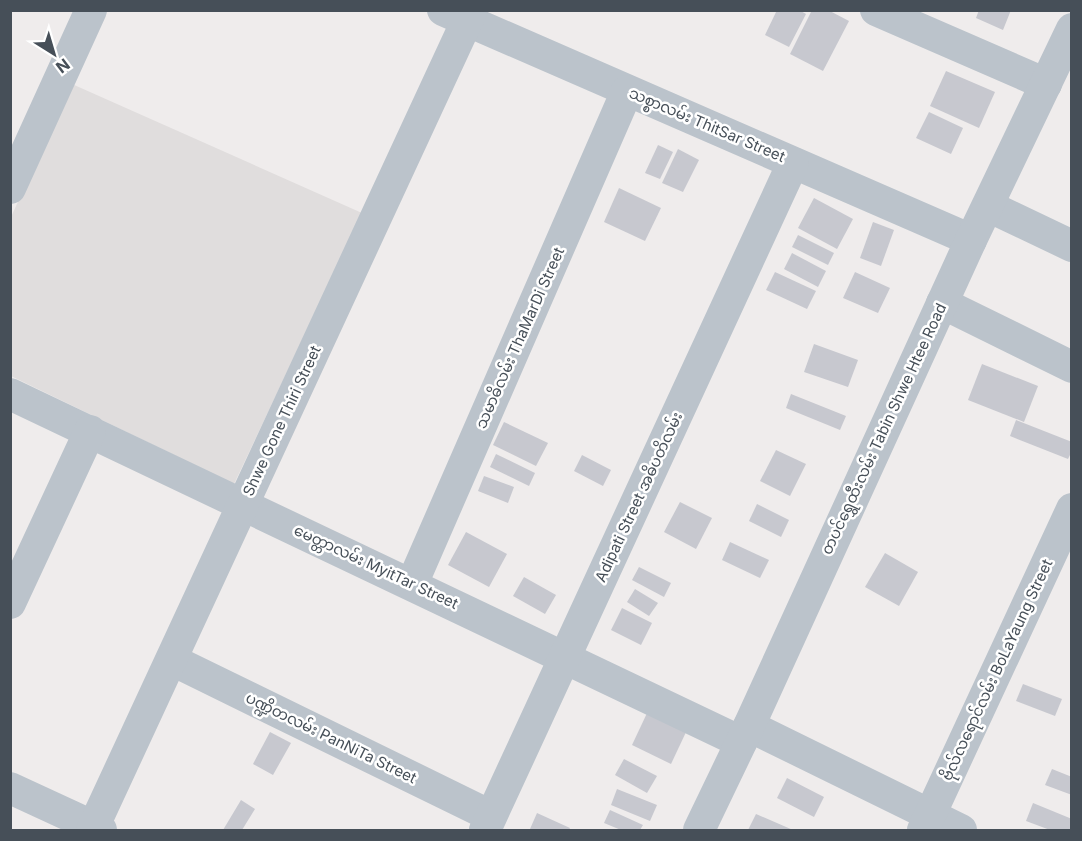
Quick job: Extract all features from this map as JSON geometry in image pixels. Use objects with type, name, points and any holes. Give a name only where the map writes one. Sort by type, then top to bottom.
[{"type":"street","points":[[10,188],[91,10]]},
{"type":"street","points":[[876,10],[1046,84]]},
{"type":"street","name":"သစ္စာလမ်း ThitSar Street","points":[[461,14],[627,91],[971,240]]},
{"type":"street","name":"Shwe Gone Thiri Street","points":[[96,829],[461,14]]},
{"type":"street","name":"တပင်ရွှေထီးလမ်း Tabin Shwe Htee Road","points":[[699,831],[971,240],[1071,29]]},
{"type":"street","name":"သမာဓိလမ်း ThaMarDi Street","points":[[412,584],[627,91]]},
{"type":"street","name":"Adipati Street အဓိပတိလမ်း","points":[[488,823],[793,163]]},
{"type":"street","points":[[988,206],[1071,246]]},
{"type":"street","points":[[942,303],[1071,367]]},
{"type":"street","name":"မေတ္တာလမ်း MyitTar Street","points":[[10,394],[565,657],[745,734],[927,823],[961,831]]},
{"type":"street","points":[[10,603],[90,431]]},
{"type":"street","name":"ဗိုလ်လရောင်လမ်း BoLaYaung Street","points":[[927,823],[1071,509]]},
{"type":"street","name":"ပဏ္ဍိတလမ်း PanNiTa Street","points":[[172,660],[488,823]]},
{"type":"street","points":[[10,788],[96,829]]},
{"type":"shaded area","points":[[72,84],[362,213],[234,484],[11,376],[11,217]]},
{"type":"building","points":[[777,10],[799,10],[806,14],[789,47],[765,35]]},
{"type":"building","points":[[812,10],[828,10],[849,21],[823,71],[790,54]]},
{"type":"building","points":[[979,10],[1011,10],[1003,30],[976,18]]},
{"type":"building","points":[[946,71],[995,92],[979,128],[930,106]]},
{"type":"building","points":[[929,112],[963,128],[951,154],[916,138]]},
{"type":"building","points":[[658,145],[673,152],[660,179],[645,173]]},
{"type":"building","points":[[678,149],[699,160],[683,192],[662,183]]},
{"type":"building","points":[[619,188],[661,208],[645,241],[604,222]]},
{"type":"building","points":[[814,198],[853,219],[837,249],[798,228]]},
{"type":"building","points":[[873,222],[894,230],[881,266],[860,258]]},
{"type":"building","points":[[798,235],[834,253],[828,265],[792,247]]},
{"type":"building","points":[[792,253],[826,271],[818,287],[784,269]]},
{"type":"building","points":[[775,272],[816,291],[807,309],[766,290]]},
{"type":"building","points":[[855,272],[890,288],[878,313],[843,298]]},
{"type":"building","points":[[814,344],[858,360],[848,387],[804,372]]},
{"type":"building","points":[[982,364],[1038,386],[1024,422],[968,400]]},
{"type":"building","points":[[791,394],[846,416],[840,430],[786,408]]},
{"type":"building","points":[[1016,420],[1072,442],[1072,451],[1068,459],[1010,436]]},
{"type":"building","points":[[504,422],[548,443],[536,466],[493,445]]},
{"type":"building","points":[[776,450],[806,464],[790,496],[760,481]]},
{"type":"building","points":[[496,454],[535,473],[529,486],[490,467]]},
{"type":"building","points":[[582,455],[611,470],[603,486],[574,471]]},
{"type":"building","points":[[484,476],[514,487],[508,503],[478,491]]},
{"type":"building","points":[[680,502],[712,518],[696,549],[664,532]]},
{"type":"building","points":[[757,504],[789,520],[781,537],[749,521]]},
{"type":"building","points":[[466,532],[507,554],[489,587],[448,565]]},
{"type":"building","points":[[730,542],[769,560],[760,578],[722,560]]},
{"type":"building","points":[[885,553],[918,572],[899,606],[865,587]]},
{"type":"building","points":[[639,567],[671,583],[664,597],[632,580]]},
{"type":"building","points":[[524,577],[556,595],[545,614],[513,596]]},
{"type":"building","points":[[635,589],[658,603],[649,616],[627,602]]},
{"type":"building","points":[[622,608],[652,623],[641,645],[611,630]]},
{"type":"building","points":[[1023,684],[1062,699],[1055,716],[1016,701]]},
{"type":"building","points":[[648,711],[687,730],[671,764],[632,745]]},
{"type":"building","points":[[270,732],[291,743],[273,775],[253,764]]},
{"type":"building","points":[[624,759],[657,776],[647,793],[615,775]]},
{"type":"building","points":[[1052,769],[1072,777],[1072,795],[1045,785]]},
{"type":"building","points":[[787,778],[824,797],[814,817],[777,798]]},
{"type":"building","points":[[617,789],[657,805],[650,821],[611,805]]},
{"type":"building","points":[[241,800],[255,809],[242,830],[223,830]]},
{"type":"building","points":[[1033,803],[1072,819],[1072,830],[1050,830],[1026,821]]},
{"type":"building","points":[[610,810],[643,825],[640,830],[621,830],[604,823]]},
{"type":"building","points":[[537,813],[570,828],[569,830],[530,829]]},
{"type":"building","points":[[756,814],[793,830],[748,830]]}]
